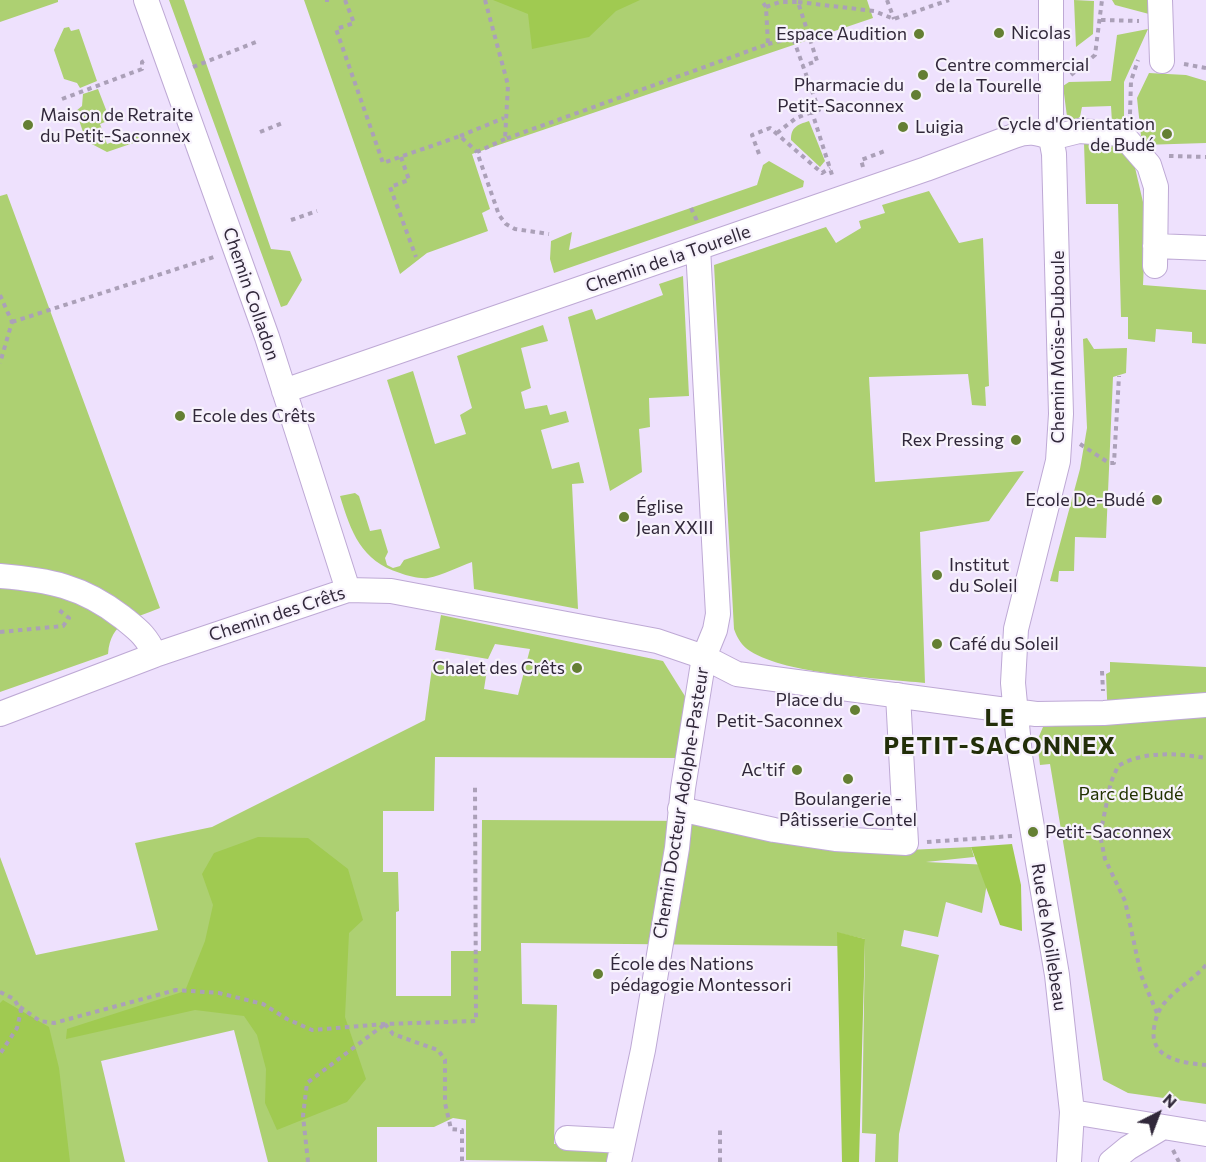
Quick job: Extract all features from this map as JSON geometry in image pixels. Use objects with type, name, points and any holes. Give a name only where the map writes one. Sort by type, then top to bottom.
[{"type":"street","name":"Chemin Colladon","points":[[146,0],[254,300],[348,590]]},
{"type":"street","name":"Chemin Moïse-Duboule","points":[[1014,712],[1016,629],[1026,580],[1053,485],[1061,414],[1054,154],[1051,138],[1051,0]]},
{"type":"street","points":[[1152,56],[1160,0]]},
{"type":"street","points":[[1051,138],[1079,131],[1122,134],[1149,165],[1156,187],[1155,256],[1206,248]]},
{"type":"street","name":"Chemin de la Tourelle","points":[[284,391],[1021,134],[1039,133],[1051,138]]},
{"type":"street","name":"Chemin Docteur Adolphe-Pasteur","points":[[621,1152],[643,1050],[677,848],[680,809],[704,657],[715,630],[717,606],[698,248]]},
{"type":"street","points":[[0,576],[53,583],[88,594],[146,637],[154,655]]},
{"type":"street","name":"Chemin des Crêts","points":[[0,714],[154,655],[348,590],[391,591],[587,627],[657,641],[704,657]]},
{"type":"street","points":[[704,657],[737,674],[1014,712],[1104,713],[1206,705]]},
{"type":"street","points":[[680,809],[774,831],[835,840],[906,843],[898,695]]},
{"type":"street","name":"Rue de Moillebeau","points":[[1014,712],[1057,975],[1072,1112],[1069,1162]]},
{"type":"street","points":[[1072,1112],[1206,1134]]},
{"type":"street","points":[[1111,1162],[1128,1148],[1163,1128]]},
{"type":"street","points":[[567,1138],[621,1152]]},
{"type":"path","points":[[345,0],[354,23],[336,29],[383,164],[504,118]]},
{"type":"path","points":[[485,0],[508,85],[504,118],[505,139]]},
{"type":"path","points":[[761,0],[766,7],[768,44]]},
{"type":"path","points":[[887,0],[894,19]]},
{"type":"path","points":[[766,7],[798,2],[874,11],[894,19],[949,0]]},
{"type":"path","points":[[1066,78],[1095,55],[1102,0]]},
{"type":"path","points":[[798,2],[817,61],[803,66]]},
{"type":"path","points":[[1101,20],[1125,21]]},
{"type":"path","points":[[477,152],[505,139],[768,44],[793,38],[819,110],[796,118],[777,133]]},
{"type":"path","points":[[194,66],[256,42]]},
{"type":"path","points":[[1122,134],[1129,123],[1131,81],[1152,56]]},
{"type":"path","points":[[62,99],[142,69],[142,62],[151,58]]},
{"type":"path","points":[[812,112],[834,179]]},
{"type":"path","points":[[260,132],[285,122]]},
{"type":"path","points":[[759,154],[752,135],[770,128],[822,173],[830,168]]},
{"type":"path","points":[[460,136],[477,152],[499,215],[506,224],[515,229],[549,234]]},
{"type":"path","points":[[863,168],[861,159],[885,151]]},
{"type":"path","points":[[1149,165],[1169,156],[1206,157]]},
{"type":"path","points":[[401,157],[409,180],[390,187],[416,257]]},
{"type":"path","points":[[691,208],[698,223]]},
{"type":"path","points":[[291,220],[317,211]]},
{"type":"path","points":[[12,322],[220,255]]},
{"type":"path","points":[[0,295],[12,322],[0,363]]},
{"type":"path","points":[[1080,444],[1109,463],[1114,463],[1119,376]]},
{"type":"path","points":[[0,632],[66,625],[69,618],[53,605]]},
{"type":"path","points":[[1157,1012],[1141,975],[1125,902],[1105,859],[1100,835],[1102,816],[1118,766],[1129,759],[1171,753],[1206,758]]},
{"type":"path","points":[[0,992],[14,999],[20,1007],[40,1021],[54,1023],[176,990],[219,993],[263,1004],[287,1019],[312,1030],[385,1024],[476,1021],[475,787]]},
{"type":"path","points":[[906,843],[1016,835]]},
{"type":"path","points":[[1206,965],[1157,1012],[1153,1035],[1154,1043],[1170,1059],[1206,1065]]},
{"type":"path","points":[[0,1054],[17,1028],[20,1007]]},
{"type":"path","points":[[308,1162],[303,1116],[306,1083],[385,1024]]},
{"type":"path","points":[[385,1024],[393,1034],[438,1050],[445,1060],[445,1103],[451,1129],[462,1130],[462,1162]]},
{"type":"path","points":[[720,1130],[720,1162]]},
{"type":"path","points":[[1173,1149],[1179,1162]]},
{"type":"green space","points":[[0,0],[58,0],[58,2],[0,22]]},
{"type":"green space","points":[[169,0],[184,0],[271,249],[290,251],[302,280],[287,305],[281,307]]},
{"type":"green space","points":[[304,0],[867,0],[873,18],[472,154],[490,209],[482,213],[488,231],[427,253],[400,274]]},
{"type":"green space","points":[[493,0],[640,0],[616,11],[589,37],[532,49],[528,14]]},
{"type":"green space","points":[[1074,0],[1094,1],[1093,34],[1076,47]]},
{"type":"green space","points":[[1112,0],[1149,0],[1149,14],[1115,5]]},
{"type":"green space","points":[[69,27],[71,31],[79,29],[97,81],[80,88],[77,83],[64,79],[54,50],[64,28]]},
{"type":"green space","points":[[1148,29],[1124,82],[1124,122],[1112,122],[1111,106],[1082,107],[1080,117],[1068,124],[1063,86],[1069,82],[1111,81],[1117,35]]},
{"type":"green space","points":[[1149,73],[1186,75],[1206,81],[1206,143],[1142,145],[1137,98]]},
{"type":"green space","points":[[98,89],[110,120],[100,124],[107,144],[139,132],[142,140],[107,152],[86,141],[76,111],[82,106],[83,94]]},
{"type":"green space","points":[[809,121],[825,161],[820,167],[791,140],[792,132],[796,127]]},
{"type":"green space","points":[[1084,143],[1130,146],[1146,215],[1143,285],[1206,290],[1206,344],[1192,343],[1192,332],[1156,329],[1155,342],[1128,339],[1128,317],[1121,317],[1118,204],[1086,204]]},
{"type":"green space","points":[[769,161],[804,181],[803,187],[554,273],[550,259],[551,241],[572,232],[569,250],[757,185],[763,165]]},
{"type":"green space","points":[[929,191],[959,243],[983,238],[989,386],[985,387],[986,406],[972,405],[968,374],[869,377],[875,482],[1024,471],[989,521],[920,532],[925,683],[834,674],[767,659],[745,647],[738,639],[734,629],[714,265],[826,227],[836,243],[861,228],[859,221],[885,213],[882,205]]},
{"type":"green space","points":[[7,194],[160,608],[132,619],[118,628],[113,634],[108,654],[0,692],[0,196]]},
{"type":"green space","points":[[683,276],[689,396],[649,398],[650,427],[639,429],[642,472],[610,491],[568,317],[592,309],[596,320],[663,295],[659,284]]},
{"type":"green space","points":[[543,325],[548,341],[521,348],[531,388],[521,392],[525,409],[547,405],[550,415],[566,411],[569,422],[541,430],[552,469],[579,462],[584,483],[572,484],[578,609],[474,589],[472,562],[425,578],[403,574],[376,561],[360,544],[340,496],[355,493],[359,496],[370,531],[381,529],[388,552],[385,558],[387,565],[393,568],[400,566],[404,560],[440,548],[387,380],[413,371],[435,444],[466,434],[460,415],[472,408],[457,356]]},
{"type":"green space","points":[[1087,338],[1094,349],[1127,348],[1126,373],[1113,377],[1106,538],[1075,537],[1074,571],[1059,571],[1058,582],[1050,581],[1080,469],[1087,428],[1083,339]]},
{"type":"green space","points":[[441,615],[663,661],[688,701],[680,758],[435,757],[434,811],[383,811],[383,872],[398,872],[396,996],[451,996],[451,951],[481,951],[482,820],[699,821],[908,850],[971,847],[974,857],[926,862],[990,865],[982,913],[946,902],[938,937],[904,930],[901,946],[939,955],[899,1134],[898,1162],[875,1162],[876,1134],[862,1133],[865,939],[838,933],[838,946],[521,943],[522,1004],[557,1005],[554,1144],[602,1144],[611,1152],[609,1162],[466,1160],[466,1120],[453,1118],[434,1127],[377,1127],[377,1162],[268,1162],[234,1030],[101,1061],[125,1162],[0,1162],[0,857],[36,955],[158,930],[135,843],[212,827],[425,720],[433,660],[487,670],[484,689],[518,695],[530,649],[495,644],[488,659],[435,650]]},
{"type":"green space","name":"Parc de Budé","points":[[1110,662],[1206,667],[1206,1104],[1128,1093],[1103,1080],[1050,764],[1040,765],[1037,741],[1043,727],[1108,722],[1106,674],[1110,672]]},
{"type":"green space","points":[[258,837],[308,838],[348,869],[363,920],[349,933],[345,1017],[366,1079],[347,1102],[277,1130],[265,1103],[266,1069],[257,1035],[244,1016],[195,1010],[66,1039],[67,1029],[185,991],[205,941],[213,905],[202,874],[214,853]]},
{"type":"green space","points":[[1012,844],[1021,885],[1022,931],[1000,925],[971,847]]},
{"type":"green space","points":[[837,932],[865,939],[859,1162],[842,1162]]},
{"type":"green space","points":[[3,1000],[49,1027],[59,1068],[70,1162],[0,1162],[0,1003]]},
{"type":"place","name":"Nicolas","points":[[999,33]]},
{"type":"place","name":"Espace Audition","points":[[919,34]]},
{"type":"place","name":"Centre commercial de la Tourelle","points":[[923,75]]},
{"type":"place","name":"Pharmacie du Petit-Saconnex","points":[[916,95]]},
{"type":"place","name":"Maison de Retraite du Petit-Saconnex","points":[[28,125]]},
{"type":"place","name":"Luigia","points":[[903,127]]},
{"type":"place","name":"Cycle d'Orientation de Budé","points":[[1167,134]]},
{"type":"place","name":"Ecole des Crêts","points":[[180,416]]},
{"type":"place","name":"Rex Pressing","points":[[1016,440]]},
{"type":"place","name":"Ecole De-Budé","points":[[1157,500]]},
{"type":"place","name":"Église Jean XXIII","points":[[624,517]]},
{"type":"place","name":"Institut du Soleil","points":[[937,575]]},
{"type":"place","name":"Café du Soleil","points":[[937,644]]},
{"type":"place","name":"Chalet des Crêts","points":[[577,668]]},
{"type":"place","name":"Place du Petit-Saconnex","points":[[855,710]]},
{"type":"place","name":"Ac'tif","points":[[797,770]]},
{"type":"place","name":"Boulangerie - Pâtisserie Contel","points":[[848,779]]},
{"type":"place","name":"Petit-Saconnex","points":[[1033,832]]},
{"type":"place","name":"École des Nations pédagogie Montessori","points":[[598,974]]},
{"type":"district","name":"LE PETIT-SACONNEX","points":[[1000,732]]}]
